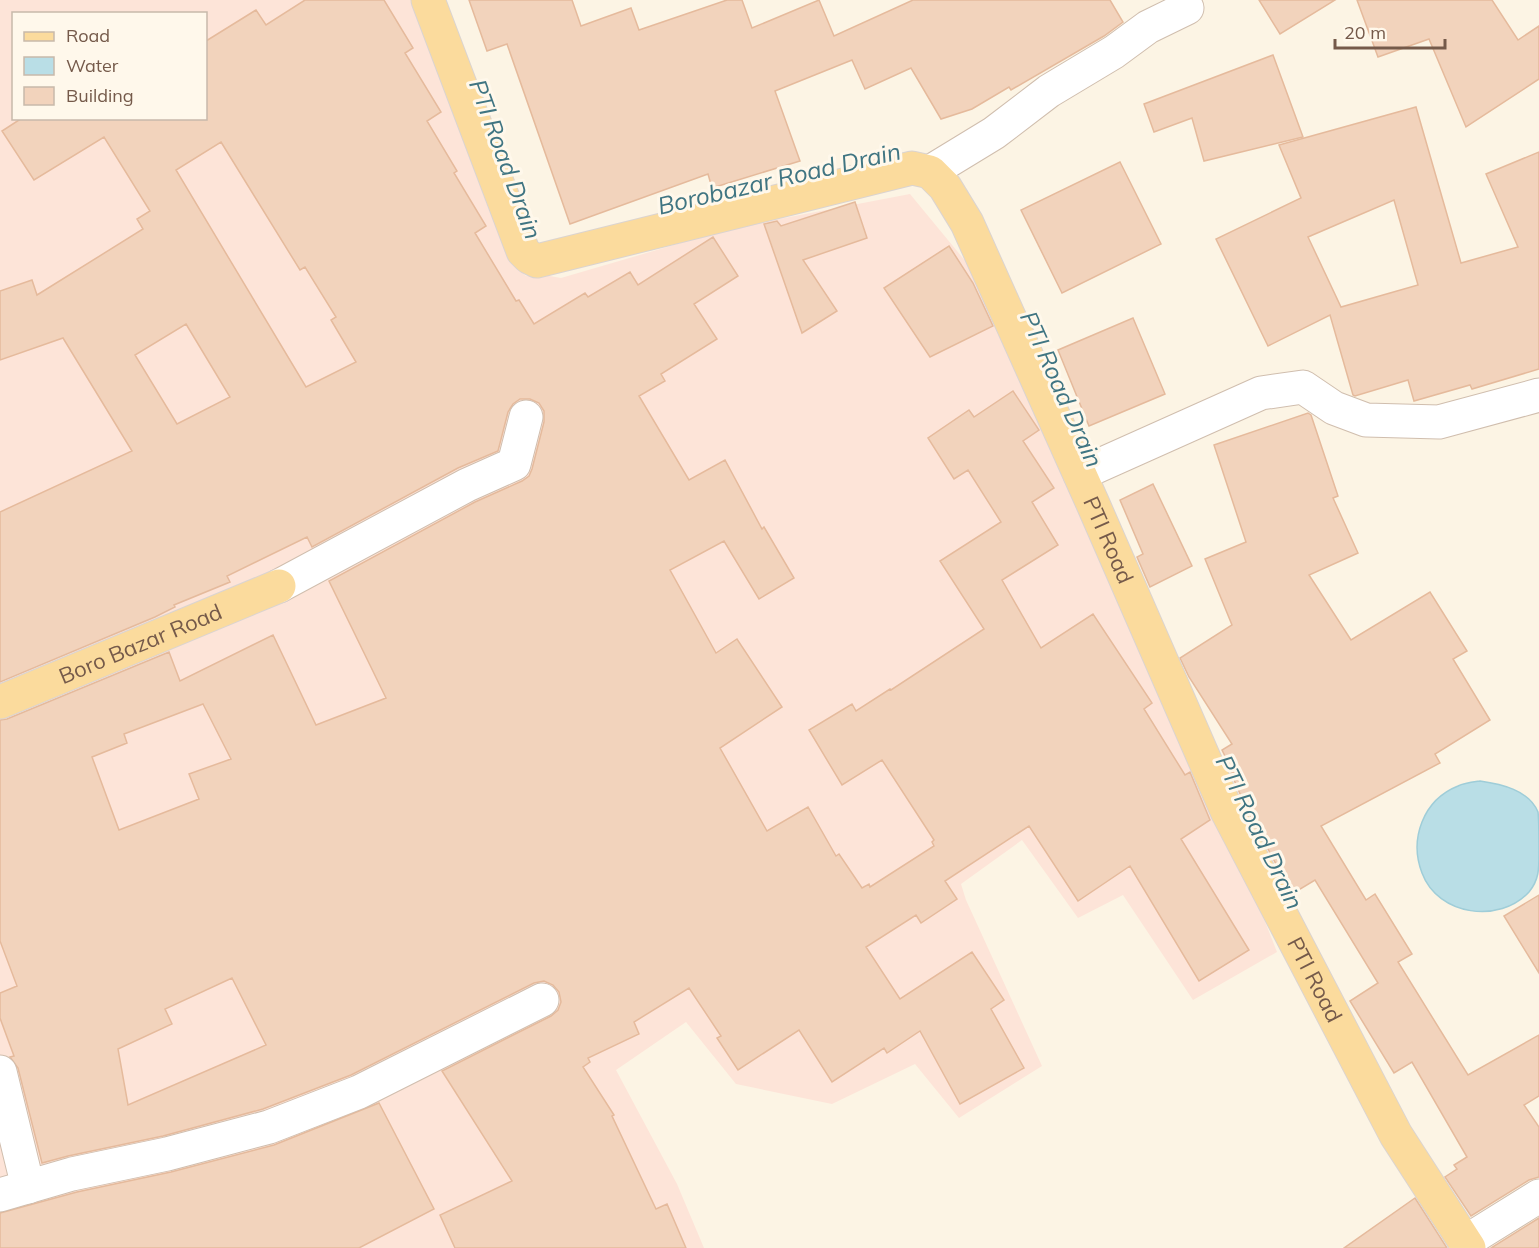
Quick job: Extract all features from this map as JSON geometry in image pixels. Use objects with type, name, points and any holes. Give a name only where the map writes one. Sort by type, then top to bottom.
[{"type":"main road","points":[[428,0],[523,251],[537,261],[912,168],[930,172]]},
{"type":"main road","name":"PTI Road","points":[[930,172],[958,204],[967,223],[1080,474],[1227,811],[1396,1136],[1467,1245]]},
{"type":"main road","name":"Boro Bazar Road","points":[[0,702],[279,586]]},
{"type":"street","points":[[930,172],[994,133],[1049,90],[1114,52],[1148,27],[1187,8]]},
{"type":"street","points":[[1080,474],[1261,393],[1304,387],[1334,408],[1366,420],[1439,422],[1539,395]]},
{"type":"street","points":[[279,586],[467,485],[514,464],[526,417]]},
{"type":"street","points":[[0,1072],[14,1191],[72,1174],[167,1154],[269,1127],[359,1092],[542,999]]},
{"type":"street","points":[[1467,1245],[1539,1196]]},
{"type":"shaded area","points":[[0,0],[411,0],[489,210],[513,265],[526,276],[538,274],[561,278],[732,228],[910,194],[990,291],[1229,830],[1277,952],[1193,1000],[1123,895],[1078,918],[1022,840],[961,884],[966,900],[1042,1066],[959,1118],[915,1064],[832,1104],[736,1084],[686,1022],[616,1070],[677,1184],[704,1248],[0,1248]]},
{"type":"water","points":[[1480,781],[1513,789],[1534,804],[1539,821],[1538,869],[1537,879],[1532,888],[1517,902],[1502,909],[1471,911],[1441,899],[1430,887],[1422,873],[1417,847],[1422,822],[1436,801],[1446,792],[1458,786]]},
{"type":"building","points":[[305,0],[384,0],[413,48],[405,53],[441,112],[427,121],[457,171],[454,173],[486,226],[475,233],[516,301],[519,300],[534,324],[585,293],[588,297],[630,272],[638,285],[713,237],[738,276],[694,304],[717,339],[661,374],[665,381],[639,396],[689,480],[725,460],[762,529],[764,527],[794,578],[759,599],[724,541],[670,570],[716,653],[737,639],[782,707],[720,748],[767,831],[808,807],[836,856],[839,854],[862,888],[869,884],[870,887],[934,846],[932,842],[934,840],[882,760],[842,785],[809,730],[852,704],[856,711],[984,629],[940,561],[1001,522],[968,470],[954,479],[928,438],[969,410],[974,417],[1013,391],[1039,430],[1023,441],[1054,488],[1032,502],[1058,545],[1002,580],[1041,648],[1093,614],[1152,703],[1144,709],[1185,775],[1190,772],[1210,820],[1181,839],[1249,950],[1199,981],[1130,866],[1078,901],[1029,826],[945,881],[957,899],[921,923],[916,915],[866,947],[900,999],[972,952],[1004,1000],[991,1009],[1024,1068],[960,1104],[920,1031],[887,1053],[884,1048],[832,1082],[799,1030],[738,1070],[717,1038],[721,1036],[689,988],[634,1022],[639,1034],[588,1058],[590,1062],[583,1067],[614,1115],[612,1116],[656,1209],[667,1204],[686,1248],[455,1248],[440,1215],[512,1181],[442,1071],[551,1016],[558,1010],[561,1002],[559,992],[553,985],[544,981],[534,983],[351,1075],[263,1109],[163,1136],[42,1163],[18,1068],[10,1057],[14,1056],[0,1018],[0,993],[17,986],[0,941],[0,720],[169,652],[180,681],[273,635],[316,725],[386,698],[329,581],[475,502],[529,476],[544,422],[544,411],[539,403],[530,399],[520,399],[508,412],[498,451],[458,468],[312,547],[307,537],[227,576],[230,582],[174,605],[175,607],[155,617],[0,682],[0,512],[132,451],[63,338],[0,360],[0,291],[32,280],[37,295],[143,229],[137,219],[150,211],[104,137],[34,180],[2,131],[19,120],[207,120],[207,40],[256,10],[266,25]],"holes":[[[221,142],[300,270],[305,267],[336,317],[331,320],[356,362],[306,387],[176,170]],[[186,324],[230,397],[177,424],[135,355]],[[203,704],[231,759],[189,774],[199,799],[119,830],[92,757],[127,743],[124,734]],[[232,978],[266,1045],[128,1105],[118,1049],[172,1024],[165,1009]]]},
{"type":"building","points":[[469,0],[572,0],[581,26],[631,8],[639,30],[727,0],[742,0],[752,28],[819,0],[834,36],[913,0],[1110,0],[1123,22],[1104,36],[1011,90],[1009,87],[972,109],[941,119],[911,68],[865,89],[852,60],[775,91],[800,161],[712,188],[708,174],[570,224],[507,44],[487,51]]},
{"type":"building","points":[[1259,0],[1335,0],[1280,34]]},
{"type":"building","points":[[1357,0],[1492,0],[1518,40],[1539,26],[1539,79],[1466,127],[1429,39],[1378,57]]},
{"type":"building","points":[[1273,55],[1303,137],[1204,161],[1192,118],[1154,132],[1144,104]]},
{"type":"building","points":[[1416,107],[1461,263],[1518,247],[1486,174],[1539,152],[1539,369],[1472,389],[1470,385],[1414,401],[1408,380],[1355,396],[1330,315],[1268,346],[1216,239],[1301,198],[1279,145]],"holes":[[[1394,200],[1418,285],[1341,307],[1308,237]]]},
{"type":"building","points":[[1120,162],[1161,244],[1062,293],[1021,210]]},
{"type":"building","points":[[855,202],[867,238],[803,260],[837,311],[802,333],[764,224],[777,221],[781,226]]},
{"type":"building","points":[[949,246],[973,283],[993,326],[930,357],[884,288]]},
{"type":"building","points":[[1133,318],[1165,394],[1089,426],[1058,350]]},
{"type":"building","points":[[1308,413],[1311,415],[1338,496],[1333,498],[1358,553],[1309,575],[1351,640],[1430,592],[1467,651],[1453,659],[1490,720],[1435,754],[1440,763],[1321,826],[1366,900],[1375,894],[1412,954],[1398,962],[1468,1075],[1539,1035],[1539,1096],[1524,1105],[1539,1127],[1539,1177],[1529,1180],[1471,1216],[1445,1177],[1457,1169],[1454,1165],[1467,1157],[1412,1062],[1394,1073],[1350,1001],[1378,983],[1315,880],[1292,894],[1244,803],[1231,773],[1233,772],[1222,750],[1232,744],[1189,677],[1180,658],[1232,625],[1205,559],[1246,542],[1214,445]]},
{"type":"building","points":[[1153,484],[1192,566],[1150,587],[1137,557],[1143,554],[1120,500]]},
{"type":"building","points":[[1539,895],[1539,973],[1504,916]]},
{"type":"building","points":[[379,1103],[434,1209],[359,1248],[0,1248],[0,1213],[77,1192],[171,1172],[274,1145]]},
{"type":"building","points":[[1415,1198],[1447,1248],[1344,1248]]},
{"type":"building","points":[[1539,1218],[1539,1248],[1491,1248]]},
{"type":"water label","name":"PTI Road Drain","points":[[506,159]]},
{"type":"water label","name":"Borobazar Road Drain","points":[[779,178]]},
{"type":"water label","name":"PTI Road Drain","points":[[1062,389]]},
{"type":"water label","name":"PTI Road Drain","points":[[1260,832]]}]
